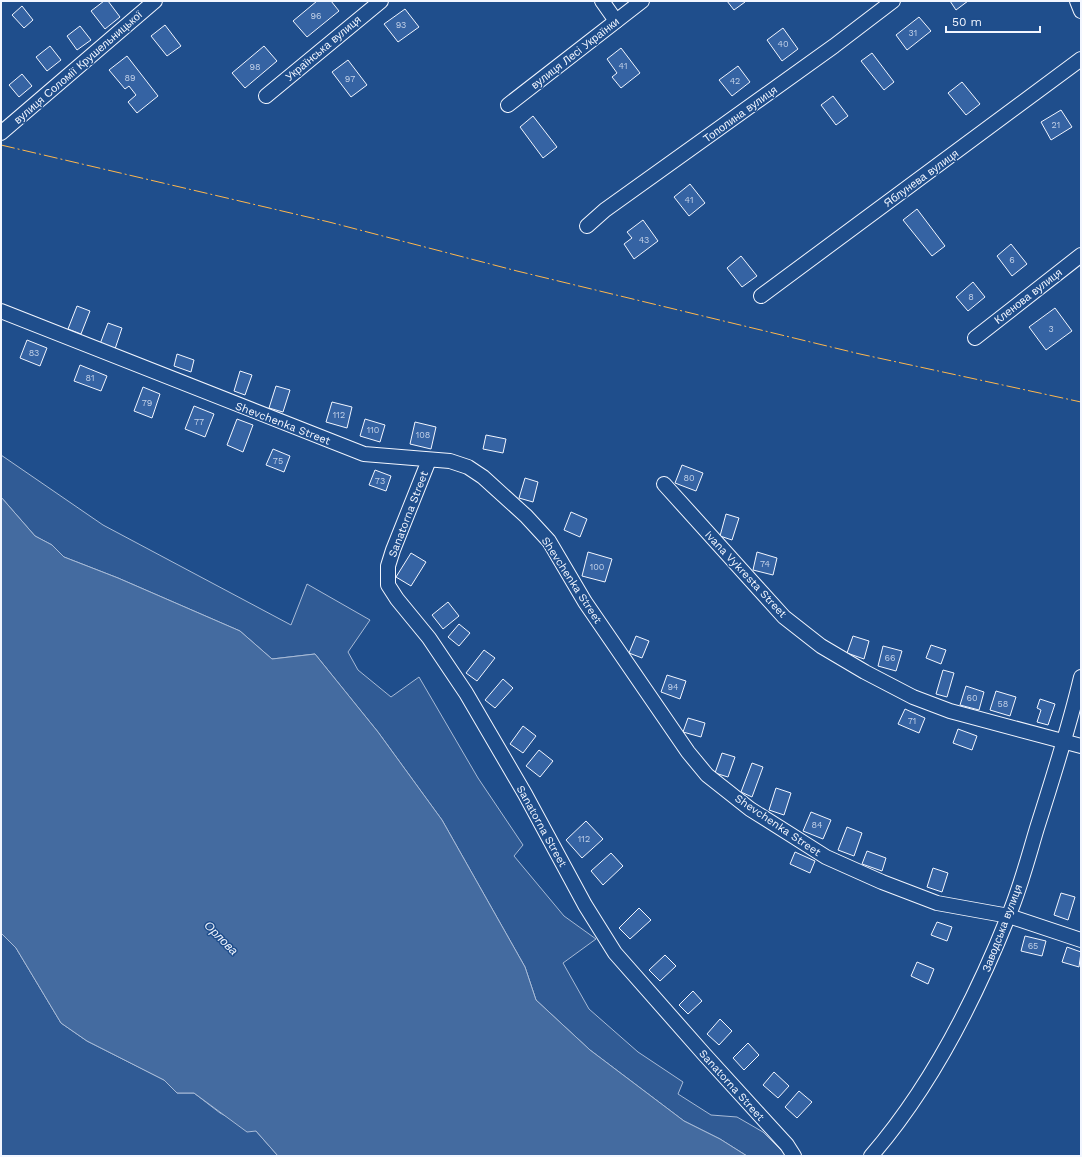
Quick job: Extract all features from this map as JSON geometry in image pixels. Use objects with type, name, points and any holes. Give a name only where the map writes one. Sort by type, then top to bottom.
[{"type":"street","name":"вулиця Соломії Крушельницької","points":[[1,133],[155,1]]},
{"type":"street","name":"Українська вулиця","points":[[266,96],[381,1]]},
{"type":"street","points":[[602,1],[616,21]]},
{"type":"street","name":"вулиця Лесі Українки","points":[[508,105],[642,1]]},
{"type":"street","name":"Тополина вулиця","points":[[587,226],[605,210],[834,46],[893,1]]},
{"type":"street","points":[[1077,1],[1081,11]]},
{"type":"street","name":"Яблунева вулиця","points":[[761,296],[1081,59]]},
{"type":"street","name":"Кленова вулиця","points":[[975,338],[1081,255]]},
{"type":"street","name":"Shevchenka Street","points":[[1,311],[364,454],[450,461],[468,467],[483,477],[549,541],[585,602],[688,752],[707,775],[750,809],[826,857],[882,882],[936,903],[1009,916],[1081,940]]},
{"type":"street","name":"Sanatorna Street","points":[[429,460],[393,550],[388,566],[388,585],[397,599],[429,638],[466,693],[525,794],[585,905],[615,953],[787,1145],[794,1156]]},
{"type":"street","name":"Ivana Vykresta Street","points":[[664,484],[784,617],[821,646],[913,697],[950,711],[1081,746]]},
{"type":"street","name":"Заводська вулиця","points":[[872,1156],[914,1100],[947,1046],[978,987],[1009,916],[1064,741],[1081,677]]},
{"type":"shaded area","points":[[1,455],[103,525],[291,625],[307,584],[370,620],[348,652],[358,670],[391,697],[419,677],[478,778],[523,845],[514,856],[564,916],[596,939],[563,963],[589,1009],[638,1052],[683,1082],[678,1094],[711,1115],[737,1117],[763,1132],[787,1156],[747,1156],[720,1139],[684,1121],[590,1050],[536,1000],[525,967],[442,820],[378,732],[315,654],[272,659],[240,631],[118,578],[64,557],[52,545],[35,536],[1,497]]},
{"type":"shaded area","points":[[1,933],[16,948],[61,1023],[87,1041],[164,1080],[177,1093],[194,1093],[220,1113],[256,1131],[278,1156],[1,1156]]},
{"type":"water","name":"Орлова","points":[[1,497],[35,536],[52,545],[64,557],[118,578],[240,631],[272,659],[315,654],[378,732],[442,820],[525,967],[536,1000],[590,1050],[684,1121],[720,1139],[747,1156],[278,1156],[256,1131],[247,1132],[194,1093],[177,1093],[164,1080],[87,1041],[61,1023],[16,948],[1,933]]},
{"type":"building","points":[[104,1],[108,1],[120,17],[105,29],[91,11]]},
{"type":"building","points":[[317,1],[331,1],[339,11],[307,37],[293,21]]},
{"type":"building","points":[[727,1],[745,1],[745,2],[734,10]]},
{"type":"building","points":[[950,1],[968,1],[956,10]]},
{"type":"building","points":[[22,6],[33,20],[24,28],[12,15]]},
{"type":"building","points":[[405,9],[419,27],[398,42],[384,24]]},
{"type":"building","points":[[919,17],[931,31],[907,50],[896,35]]},
{"type":"building","points":[[165,25],[181,46],[167,56],[151,36]]},
{"type":"building","points":[[80,26],[91,40],[77,50],[67,36]]},
{"type":"building","points":[[783,28],[798,49],[782,61],[767,40]]},
{"type":"building","points":[[50,46],[61,60],[47,71],[36,57]]},
{"type":"building","points":[[264,46],[277,61],[245,88],[232,73]]},
{"type":"building","points":[[621,48],[640,73],[621,88],[612,77],[617,73],[607,59]]},
{"type":"building","points":[[872,53],[894,82],[884,90],[861,61]]},
{"type":"building","points":[[127,56],[158,96],[137,113],[128,102],[136,95],[129,86],[125,89],[109,70]]},
{"type":"building","points":[[348,60],[367,85],[351,97],[332,72]]},
{"type":"building","points":[[738,66],[750,82],[732,96],[719,80]]},
{"type":"building","points":[[22,74],[32,86],[19,97],[9,85]]},
{"type":"building","points":[[962,82],[980,104],[966,115],[948,93]]},
{"type":"building","points":[[833,96],[848,116],[836,125],[821,105]]},
{"type":"building","points":[[1061,110],[1072,127],[1051,140],[1041,122]]},
{"type":"building","points":[[533,116],[557,147],[543,158],[520,127]]},
{"type":"building","points":[[690,184],[705,203],[689,216],[674,197]]},
{"type":"building","points":[[917,209],[945,246],[932,256],[903,220]]},
{"type":"building","points":[[643,220],[658,241],[634,259],[624,244],[632,238],[627,232]]},
{"type":"building","points":[[1011,244],[1027,264],[1012,276],[997,256]]},
{"type":"building","points":[[741,256],[757,276],[742,287],[727,268]]},
{"type":"building","points":[[973,282],[985,297],[968,311],[956,297]]},
{"type":"building","points":[[77,306],[90,311],[81,334],[68,329]]},
{"type":"building","points":[[1055,308],[1072,331],[1046,350],[1029,327]]},
{"type":"building","points":[[108,323],[122,328],[115,349],[100,344]]},
{"type":"building","points":[[27,340],[47,348],[40,366],[20,358]]},
{"type":"building","points":[[177,354],[194,360],[191,372],[174,366]]},
{"type":"building","points":[[80,365],[107,376],[101,391],[74,381]]},
{"type":"building","points":[[240,371],[252,375],[245,395],[234,391]]},
{"type":"building","points":[[276,386],[290,390],[283,412],[269,408]]},
{"type":"building","points":[[143,387],[160,394],[152,418],[134,411]]},
{"type":"building","points":[[332,402],[352,407],[347,428],[326,422]]},
{"type":"building","points":[[194,406],[214,414],[205,437],[185,429]]},
{"type":"building","points":[[237,419],[253,425],[243,452],[227,445]]},
{"type":"building","points":[[365,419],[385,425],[380,442],[360,436]]},
{"type":"building","points":[[415,422],[436,427],[431,449],[410,444]]},
{"type":"building","points":[[486,435],[506,439],[503,453],[483,449]]},
{"type":"building","points":[[273,449],[290,456],[284,472],[266,465]]},
{"type":"building","points":[[682,465],[703,473],[696,491],[675,483]]},
{"type":"building","points":[[375,470],[391,476],[386,491],[369,485]]},
{"type":"building","points":[[525,478],[538,482],[533,502],[519,498]]},
{"type":"building","points":[[571,512],[587,519],[580,537],[564,530]]},
{"type":"building","points":[[726,514],[739,518],[732,540],[720,536]]},
{"type":"building","points":[[588,552],[612,559],[605,582],[582,576]]},
{"type":"building","points":[[757,552],[777,558],[773,575],[753,570]]},
{"type":"building","points":[[411,553],[426,562],[411,586],[396,577]]},
{"type":"building","points":[[448,602],[459,616],[443,629],[432,615]]},
{"type":"building","points":[[459,624],[470,633],[459,646],[448,637]]},
{"type":"building","points":[[636,636],[649,641],[642,658],[629,653]]},
{"type":"building","points":[[853,636],[869,641],[864,659],[847,653]]},
{"type":"building","points":[[931,645],[946,650],[941,664],[926,658]]},
{"type":"building","points":[[883,646],[902,651],[896,671],[878,666]]},
{"type":"building","points":[[484,650],[495,658],[477,681],[466,673]]},
{"type":"building","points":[[943,670],[954,673],[947,697],[936,694]]},
{"type":"building","points":[[667,675],[686,681],[680,699],[661,692]]},
{"type":"building","points":[[503,679],[513,688],[495,708],[485,700]]},
{"type":"building","points":[[966,686],[984,692],[979,710],[960,705]]},
{"type":"building","points":[[996,691],[1016,697],[1010,716],[990,710]]},
{"type":"building","points":[[1040,699],[1055,704],[1048,725],[1037,722],[1041,710],[1037,708]]},
{"type":"building","points":[[905,709],[925,718],[919,733],[898,724]]},
{"type":"building","points":[[688,718],[705,723],[701,737],[683,732]]},
{"type":"building","points":[[523,726],[536,736],[523,753],[510,744]]},
{"type":"building","points":[[958,729],[977,736],[972,750],[953,743]]},
{"type":"building","points":[[539,750],[553,761],[540,777],[526,766]]},
{"type":"building","points":[[722,753],[735,757],[728,777],[715,773]]},
{"type":"building","points":[[752,763],[763,767],[752,797],[741,792]]},
{"type":"building","points":[[776,788],[791,793],[784,815],[769,810]]},
{"type":"building","points":[[811,812],[831,820],[823,839],[803,831]]},
{"type":"building","points":[[586,821],[603,839],[582,858],[566,840]]},
{"type":"building","points":[[847,827],[862,833],[854,856],[838,850]]},
{"type":"building","points":[[867,851],[886,858],[882,871],[862,864]]},
{"type":"building","points":[[795,852],[815,861],[810,873],[790,864]]},
{"type":"building","points":[[611,853],[623,866],[603,885],[591,871]]},
{"type":"building","points":[[933,868],[948,873],[942,892],[927,887]]},
{"type":"building","points":[[1061,893],[1075,897],[1068,920],[1054,915]]},
{"type":"building","points":[[639,908],[651,920],[630,939],[619,928]]},
{"type":"building","points":[[937,922],[952,927],[947,941],[931,935]]},
{"type":"building","points":[[1025,936],[1046,941],[1042,956],[1021,951]]},
{"type":"building","points":[[1067,947],[1081,952],[1079,967],[1062,962]]},
{"type":"building","points":[[665,955],[676,966],[660,981],[649,970]]},
{"type":"building","points":[[917,962],[934,969],[928,984],[911,976]]},
{"type":"building","points":[[693,991],[702,1001],[688,1014],[679,1005]]},
{"type":"building","points":[[720,1019],[732,1031],[719,1045],[707,1034]]},
{"type":"building","points":[[748,1043],[759,1055],[744,1070],[733,1058]]},
{"type":"building","points":[[774,1072],[789,1086],[778,1098],[763,1085]]},
{"type":"building","points":[[799,1091],[812,1102],[797,1118],[785,1107]]},
{"type":"power","points":[[1,145],[329,222],[517,271],[860,354],[1081,402]]}]
